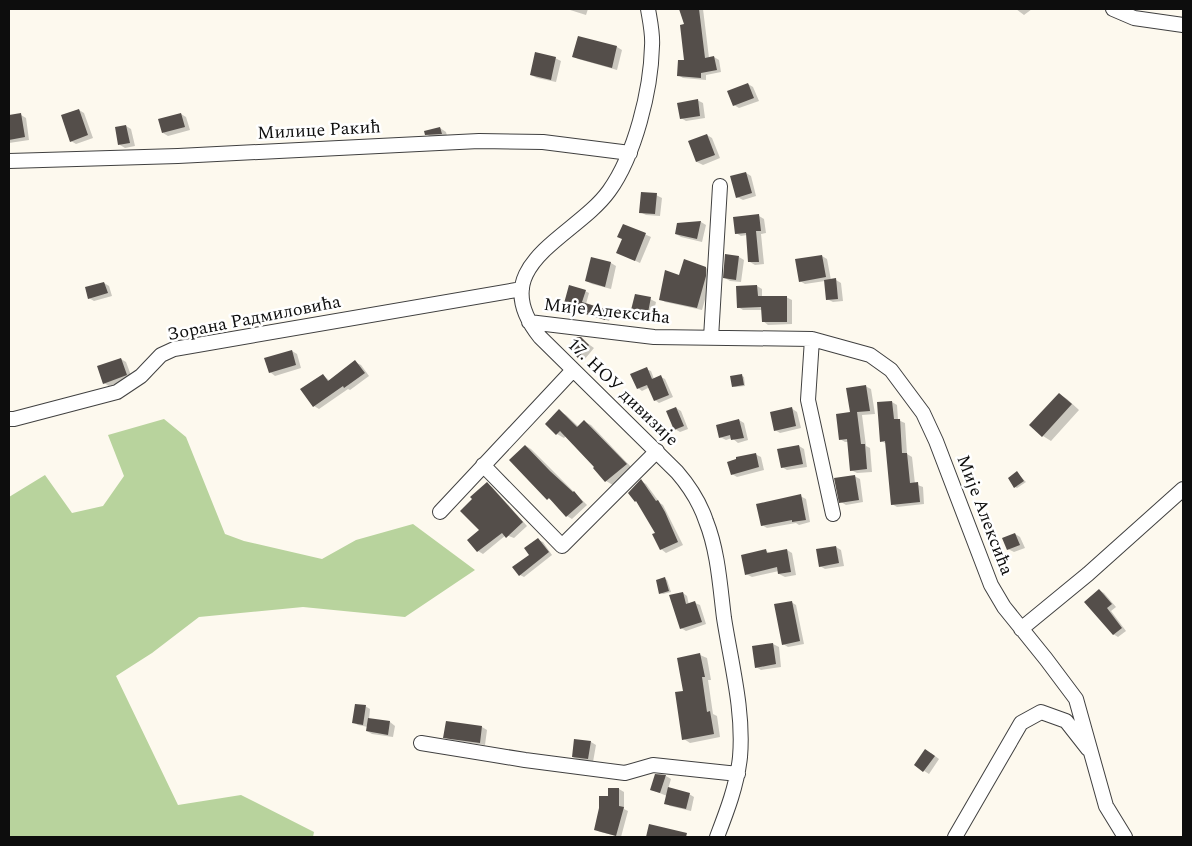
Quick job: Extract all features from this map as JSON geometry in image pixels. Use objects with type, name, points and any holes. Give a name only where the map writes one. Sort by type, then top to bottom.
[{"type":"street","name":"17. НОУ дивизије","points":[[648,9],[652,36],[651,63],[643,106],[630,153],[617,178],[603,198],[531,264],[524,277],[522,290],[524,307],[529,322],[546,343],[657,451],[681,477],[695,497],[707,522],[712,539],[737,698],[740,744],[738,774],[717,837]]},
{"type":"street","points":[[1113,9],[1134,18],[1183,25]]},
{"type":"street","name":"Милице Ракић","points":[[9,161],[178,156],[479,141],[543,142],[630,153]]},
{"type":"street","points":[[711,338],[720,186]]},
{"type":"street","name":"Зорана Радмиловића","points":[[9,419],[117,392],[141,376],[161,355],[174,349],[522,290]]},
{"type":"street","name":"Мије Алексића","points":[[529,322],[654,337],[812,339],[870,355],[891,370],[922,413],[936,441],[992,585],[1004,607],[1076,699],[1106,806],[1125,837]]},
{"type":"street","points":[[812,339],[808,400],[833,514]]},
{"type":"street","points":[[440,512],[573,370]]},
{"type":"street","points":[[484,465],[562,546],[657,451]]},
{"type":"street","points":[[1021,629],[1088,574],[1183,489]]},
{"type":"street","points":[[955,837],[1021,723],[1042,712],[1066,721],[1091,753]]},
{"type":"street","points":[[421,743],[525,760],[625,773],[653,765],[738,774]]},
{"type":"green space","points":[[164,419],[186,437],[225,534],[244,541],[322,559],[356,540],[413,524],[475,570],[405,617],[303,607],[199,617],[152,653],[116,676],[178,805],[241,795],[314,832],[313,837],[9,837],[9,497],[45,475],[72,513],[103,506],[124,476],[108,435]]},
{"type":"building","points":[[679,9],[699,9],[705,58],[714,56],[717,70],[701,73],[701,78],[677,76],[678,60],[684,60],[680,25],[684,24]]},
{"type":"building","points":[[578,36],[617,46],[612,68],[572,57]]},
{"type":"building","points":[[535,52],[556,57],[551,80],[530,75]]},
{"type":"building","points":[[748,83],[754,98],[733,106],[727,91]]},
{"type":"building","points":[[698,99],[700,116],[680,119],[677,103]]},
{"type":"building","points":[[79,109],[88,135],[70,142],[61,115]]},
{"type":"building","points":[[21,113],[25,137],[9,140],[9,115]]},
{"type":"building","points":[[181,113],[185,127],[162,133],[158,119]]},
{"type":"building","points":[[126,125],[130,143],[118,145],[115,127]]},
{"type":"building","points":[[440,127],[442,134],[425,135],[424,131]]},
{"type":"building","points":[[707,134],[715,155],[696,162],[688,141]]},
{"type":"building","points":[[746,172],[752,193],[736,198],[730,176]]},
{"type":"building","points":[[641,192],[657,193],[655,214],[639,213]]},
{"type":"building","points":[[759,214],[761,231],[756,231],[759,262],[748,262],[746,233],[735,234],[733,217]]},
{"type":"building","points":[[701,221],[697,239],[675,234],[677,223]]},
{"type":"building","points":[[623,224],[646,233],[635,261],[616,253],[622,239],[617,237]]},
{"type":"building","points":[[725,254],[739,256],[736,280],[723,278]]},
{"type":"building","points":[[822,255],[826,277],[799,282],[795,259]]},
{"type":"building","points":[[591,257],[611,262],[605,287],[585,281]]},
{"type":"building","points":[[684,259],[706,267],[706,276],[697,308],[659,300],[665,270],[679,275]]},
{"type":"building","points":[[836,278],[838,299],[826,300],[824,280]]},
{"type":"building","points":[[104,282],[108,293],[88,299],[85,287]]},
{"type":"building","points":[[569,285],[586,290],[582,302],[608,310],[605,320],[563,307]]},
{"type":"building","points":[[757,285],[758,296],[787,296],[787,322],[762,322],[761,307],[737,308],[736,286]]},
{"type":"building","points":[[635,294],[651,297],[647,318],[630,314]]},
{"type":"building","points":[[577,337],[581,337],[589,345],[578,358],[567,348]]},
{"type":"building","points":[[292,350],[296,365],[269,373],[264,358]]},
{"type":"building","points":[[121,358],[127,375],[103,384],[97,366]]},
{"type":"building","points":[[355,360],[365,373],[313,407],[300,389],[323,374],[328,381]]},
{"type":"building","points":[[647,367],[652,379],[661,375],[669,395],[654,401],[647,385],[637,389],[630,374]]},
{"type":"building","points":[[742,374],[744,385],[732,387],[730,376]]},
{"type":"building","points":[[866,385],[870,411],[857,412],[861,444],[865,444],[867,469],[850,471],[847,439],[839,440],[836,414],[850,412],[846,388]]},
{"type":"building","points":[[1059,393],[1072,404],[1042,437],[1029,425]]},
{"type":"building","points":[[892,401],[894,419],[900,419],[902,453],[907,453],[910,483],[918,482],[920,502],[891,505],[885,441],[880,442],[877,402]]},
{"type":"building","points":[[676,407],[684,426],[674,430],[666,411]]},
{"type":"building","points":[[792,407],[796,426],[774,431],[770,412]]},
{"type":"building","points":[[559,409],[577,427],[584,420],[627,464],[605,482],[594,467],[560,431],[556,435],[545,424]]},
{"type":"building","points":[[739,419],[744,438],[731,440],[730,435],[719,438],[716,425]]},
{"type":"building","points":[[525,445],[550,471],[574,491],[583,502],[566,517],[509,460]]},
{"type":"building","points":[[799,445],[803,464],[781,468],[777,449]]},
{"type":"building","points":[[756,453],[759,467],[731,475],[727,462],[736,459],[736,457]]},
{"type":"building","points":[[1017,471],[1024,481],[1014,488],[1008,478]]},
{"type":"building","points":[[855,475],[859,500],[839,503],[834,478]]},
{"type":"building","points":[[641,479],[656,501],[658,500],[678,542],[660,550],[652,534],[655,533],[636,501],[628,493]]},
{"type":"building","points":[[487,482],[523,522],[506,538],[502,533],[477,552],[467,540],[479,530],[460,511],[472,499],[470,497]]},
{"type":"building","points":[[801,494],[806,520],[792,522],[792,520],[761,526],[756,504]]},
{"type":"building","points":[[1015,533],[1020,545],[1007,550],[1002,538]]},
{"type":"building","points":[[538,538],[549,552],[519,576],[512,567],[529,555],[524,548]]},
{"type":"building","points":[[836,546],[839,563],[819,567],[816,549]]},
{"type":"building","points":[[766,549],[767,553],[787,549],[791,572],[778,574],[777,567],[745,575],[741,555]]},
{"type":"building","points":[[665,577],[669,591],[659,594],[656,580]]},
{"type":"building","points":[[1099,589],[1112,604],[1107,608],[1122,628],[1113,635],[1084,602]]},
{"type":"building","points":[[683,592],[686,604],[695,601],[702,622],[680,629],[669,595]]},
{"type":"building","points":[[792,601],[800,641],[782,645],[774,604]]},
{"type":"building","points":[[773,643],[776,664],[755,668],[752,646]]},
{"type":"building","points":[[700,653],[705,677],[702,677],[707,712],[710,711],[714,734],[682,740],[675,692],[683,691],[677,658]]},
{"type":"building","points":[[355,704],[366,705],[363,725],[352,723]]},
{"type":"building","points":[[368,718],[390,721],[388,735],[366,731]]},
{"type":"building","points":[[446,721],[482,726],[480,743],[443,738]]},
{"type":"building","points":[[574,739],[591,741],[588,759],[572,757]]},
{"type":"building","points":[[925,749],[935,756],[923,772],[914,765]]},
{"type":"building","points":[[655,774],[666,775],[660,793],[650,790]]},
{"type":"building","points":[[668,787],[690,793],[686,809],[664,804]]},
{"type":"building","points":[[608,788],[619,788],[619,806],[624,807],[616,836],[594,830],[599,808],[599,796],[608,796]]},
{"type":"building","points":[[649,824],[687,833],[686,837],[646,837]]}]
